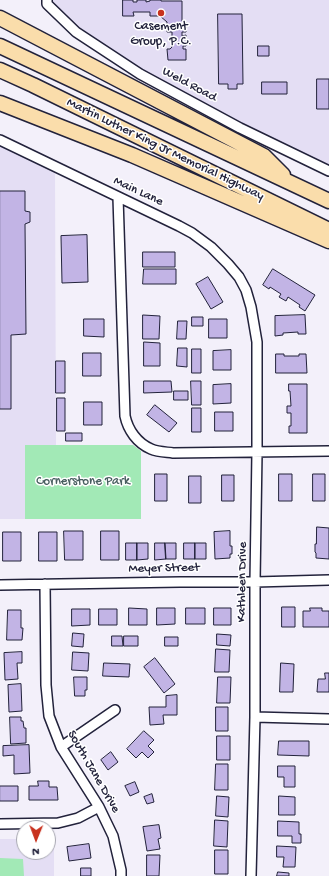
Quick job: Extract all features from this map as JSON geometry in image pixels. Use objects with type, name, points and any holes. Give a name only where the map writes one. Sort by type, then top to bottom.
[{"type":"highway","points":[[0,18],[264,156],[290,182]]},
{"type":"highway","name":"Martin Luther King Jr Memorial Highway","points":[[0,46],[329,201]]},
{"type":"highway","name":"Martin Luther King Jr Memorial Highway","points":[[0,70],[329,230]]},
{"type":"highway","points":[[0,103],[132,155],[329,241]]},
{"type":"street","name":"Weld Road","points":[[47,2],[76,32],[140,74],[240,128],[329,172]]},
{"type":"street","name":"Main Lane","points":[[0,140],[192,233],[204,241],[228,264],[235,272],[246,290]]},
{"type":"street","points":[[118,197],[125,416],[129,429],[138,440],[152,449],[173,453],[329,451]]},
{"type":"street","name":"Kathleen Drive","points":[[246,290],[252,307],[257,342],[258,452],[252,876]]},
{"type":"street","name":"Meyer Street","points":[[0,585],[329,580]]},
{"type":"street","name":"South Jane Drive","points":[[45,584],[47,700],[49,716],[61,747],[99,807],[113,836],[121,870],[120,876]]},
{"type":"street","points":[[61,747],[115,710]]},
{"type":"street","points":[[255,717],[329,718]]},
{"type":"street","points":[[0,824],[58,823],[78,818],[99,807]]},
{"type":"shaded area","points":[[50,0],[329,0],[329,167],[243,126],[148,75],[79,30],[50,3]]},
{"type":"shaded area","points":[[0,143],[55,169],[56,445],[25,445],[25,519],[0,519]]},
{"type":"shaded area","points":[[0,839],[16,839],[16,860],[54,860],[54,876],[0,876]]},
{"type":"green space","name":"Cornerstone Park","points":[[25,445],[133,445],[141,451],[141,519],[25,519]]},
{"type":"green space","points":[[0,858],[23,860],[24,876],[0,876]]},
{"type":"building","points":[[123,0],[133,0],[133,2],[137,2],[137,0],[146,0],[146,2],[150,0],[182,1],[182,21],[186,22],[186,32],[182,32],[182,36],[186,35],[186,46],[183,46],[183,49],[186,49],[186,60],[168,60],[167,49],[172,47],[172,32],[167,32],[167,22],[160,16],[150,16],[150,12],[133,12],[134,16],[123,16]]},
{"type":"building","points":[[218,14],[242,14],[243,84],[237,84],[237,89],[228,89],[228,84],[219,84]]},
{"type":"building","points":[[258,46],[269,46],[269,56],[258,56]]},
{"type":"building","points":[[317,79],[329,79],[329,109],[317,109]]},
{"type":"building","points":[[262,82],[287,82],[287,94],[262,94]]},
{"type":"building","points":[[0,191],[25,191],[25,211],[30,212],[30,222],[25,224],[26,334],[11,335],[11,409],[0,409]]},
{"type":"building","points":[[87,235],[88,282],[62,283],[61,236]]},
{"type":"building","points":[[143,252],[175,252],[175,267],[143,267]]},
{"type":"building","points":[[144,269],[176,269],[176,284],[143,284]]},
{"type":"building","points":[[273,269],[315,295],[305,311],[299,307],[300,305],[288,297],[286,301],[279,297],[281,294],[270,287],[269,289],[263,285]]},
{"type":"building","points":[[208,277],[223,302],[211,309],[196,284]]},
{"type":"building","points":[[143,315],[160,316],[159,339],[143,339]]},
{"type":"building","points":[[305,315],[306,334],[298,334],[298,332],[283,333],[283,335],[275,336],[275,316]]},
{"type":"building","points":[[192,317],[203,317],[203,326],[192,326]]},
{"type":"building","points":[[84,319],[104,319],[104,337],[84,336]]},
{"type":"building","points":[[209,319],[227,319],[227,338],[209,338]]},
{"type":"building","points":[[178,321],[187,321],[186,339],[177,339]]},
{"type":"building","points":[[144,342],[160,343],[160,366],[144,366]]},
{"type":"building","points":[[178,348],[187,348],[187,367],[177,366]]},
{"type":"building","points":[[192,349],[201,349],[201,373],[192,373]]},
{"type":"building","points":[[231,350],[231,370],[213,370],[213,351]]},
{"type":"building","points":[[83,353],[101,353],[101,376],[83,376]]},
{"type":"building","points":[[276,354],[284,354],[284,356],[299,356],[299,354],[306,354],[307,373],[276,373]]},
{"type":"building","points":[[56,361],[65,361],[65,393],[56,393]]},
{"type":"building","points":[[144,381],[171,381],[172,392],[144,393]]},
{"type":"building","points":[[191,381],[201,381],[201,405],[192,405]]},
{"type":"building","points":[[231,384],[231,403],[213,404],[213,385]]},
{"type":"building","points":[[289,384],[307,384],[307,433],[289,433],[289,426],[291,426],[291,413],[287,413],[287,406],[291,406]]},
{"type":"building","points":[[174,391],[188,391],[188,400],[174,400]]},
{"type":"building","points":[[57,398],[65,398],[65,431],[57,431]]},
{"type":"building","points":[[84,402],[102,402],[102,425],[84,425]]},
{"type":"building","points":[[155,405],[177,423],[169,432],[147,415]]},
{"type":"building","points":[[192,408],[201,408],[201,432],[192,432]]},
{"type":"building","points":[[215,412],[233,412],[233,431],[215,431]]},
{"type":"building","points":[[66,433],[82,433],[82,441],[66,441]]},
{"type":"building","points":[[155,474],[167,474],[167,501],[155,501]]},
{"type":"building","points":[[279,474],[292,474],[292,501],[279,501]]},
{"type":"building","points":[[313,474],[325,474],[325,501],[313,501]]},
{"type":"building","points":[[222,475],[234,475],[234,501],[222,501]]},
{"type":"building","points":[[189,476],[201,476],[201,503],[189,503]]},
{"type":"building","points":[[317,527],[329,528],[329,559],[316,558],[315,544]]},
{"type":"building","points":[[64,531],[83,531],[83,560],[65,560]]},
{"type":"building","points":[[101,531],[119,531],[119,560],[101,560]]},
{"type":"building","points":[[230,531],[230,546],[232,546],[232,554],[230,554],[230,558],[215,559],[214,532]]},
{"type":"building","points":[[3,532],[21,532],[21,561],[3,561]]},
{"type":"building","points":[[39,532],[57,532],[57,561],[39,561]]},
{"type":"building","points":[[126,543],[137,543],[137,560],[126,560]]},
{"type":"building","points":[[137,543],[148,543],[148,559],[137,560]]},
{"type":"building","points":[[155,543],[165,543],[166,559],[155,560]]},
{"type":"building","points":[[165,543],[176,543],[176,559],[166,559]]},
{"type":"building","points":[[184,543],[195,543],[195,559],[184,559]]},
{"type":"building","points":[[195,543],[206,543],[206,559],[195,559]]},
{"type":"building","points":[[282,607],[295,607],[295,627],[282,627]]},
{"type":"building","points":[[129,608],[147,609],[147,625],[129,625]]},
{"type":"building","points":[[157,608],[175,608],[175,624],[157,625]]},
{"type":"building","points":[[186,608],[205,608],[205,624],[186,624]]},
{"type":"building","points":[[214,608],[231,608],[231,625],[214,625]]},
{"type":"building","points":[[310,608],[322,608],[322,611],[329,611],[329,627],[303,627],[303,611],[310,611]]},
{"type":"building","points":[[72,609],[90,609],[90,625],[72,626]]},
{"type":"building","points":[[99,609],[117,609],[117,625],[99,625]]},
{"type":"building","points":[[8,610],[21,610],[21,628],[23,628],[22,640],[7,640]]},
{"type":"building","points":[[73,633],[84,634],[83,647],[72,646]]},
{"type":"building","points":[[217,634],[231,635],[230,646],[217,645]]},
{"type":"building","points":[[112,636],[122,636],[123,646],[112,646]]},
{"type":"building","points":[[124,636],[138,636],[138,646],[124,646]]},
{"type":"building","points":[[165,637],[178,637],[178,646],[165,646]]},
{"type":"building","points":[[216,649],[230,650],[229,672],[215,672]]},
{"type":"building","points":[[22,652],[22,663],[17,663],[18,679],[5,680],[4,653]]},
{"type":"building","points":[[73,652],[89,653],[88,671],[72,670]]},
{"type":"building","points":[[155,658],[175,684],[164,693],[144,667]]},
{"type":"building","points":[[104,663],[130,664],[129,677],[103,676]]},
{"type":"building","points":[[281,663],[294,664],[293,692],[280,692]]},
{"type":"building","points":[[325,673],[329,673],[329,692],[317,692],[318,679],[325,679]]},
{"type":"building","points":[[74,677],[87,677],[87,690],[85,690],[85,696],[75,696]]},
{"type":"building","points":[[218,677],[231,677],[230,703],[217,703]]},
{"type":"building","points":[[21,684],[22,711],[9,712],[8,685]]},
{"type":"building","points":[[177,695],[177,715],[163,715],[164,724],[150,725],[149,707],[166,707],[166,696]]},
{"type":"building","points":[[216,707],[228,707],[228,731],[216,731]]},
{"type":"building","points":[[10,717],[21,717],[24,728],[26,728],[26,743],[11,744]]},
{"type":"building","points":[[144,731],[154,740],[148,746],[154,752],[148,758],[142,752],[136,758],[127,749]]},
{"type":"building","points":[[217,736],[230,736],[230,760],[217,760]]},
{"type":"building","points":[[279,741],[309,741],[309,756],[278,755]]},
{"type":"building","points":[[29,745],[30,773],[14,774],[14,755],[3,756],[3,746]]},
{"type":"building","points":[[111,752],[118,762],[108,770],[101,760]]},
{"type":"building","points":[[216,764],[228,764],[228,790],[215,790]]},
{"type":"building","points":[[278,766],[295,766],[295,787],[284,787],[284,777],[278,777]]},
{"type":"building","points":[[38,781],[49,781],[49,787],[57,787],[58,800],[29,800],[29,786],[38,786]]},
{"type":"building","points":[[135,782],[139,792],[130,796],[125,786]]},
{"type":"building","points":[[0,786],[18,786],[18,801],[0,801]]},
{"type":"building","points":[[152,794],[154,802],[147,804],[144,797]]},
{"type":"building","points":[[217,796],[229,797],[228,817],[216,816]]},
{"type":"building","points":[[279,796],[295,797],[295,815],[279,815]]},
{"type":"building","points":[[215,820],[228,821],[227,847],[214,846]]},
{"type":"building","points":[[278,821],[299,822],[301,843],[292,843],[292,836],[278,836]]},
{"type":"building","points":[[159,825],[161,838],[158,839],[160,849],[147,851],[143,827]]},
{"type":"building","points":[[89,844],[91,858],[69,861],[67,847]]},
{"type":"building","points":[[277,846],[296,847],[295,867],[283,867],[284,857],[277,857]]},
{"type":"building","points":[[215,850],[228,850],[228,874],[215,874]]},
{"type":"building","points":[[147,855],[160,855],[159,876],[147,876]]},
{"type":"building","points":[[81,868],[91,868],[91,876],[81,876]]},
{"type":"building","points":[[278,872],[289,873],[289,876],[277,876]]},
{"type":"place","name":"Casement Group, P.C.","points":[[161,13]]}]
